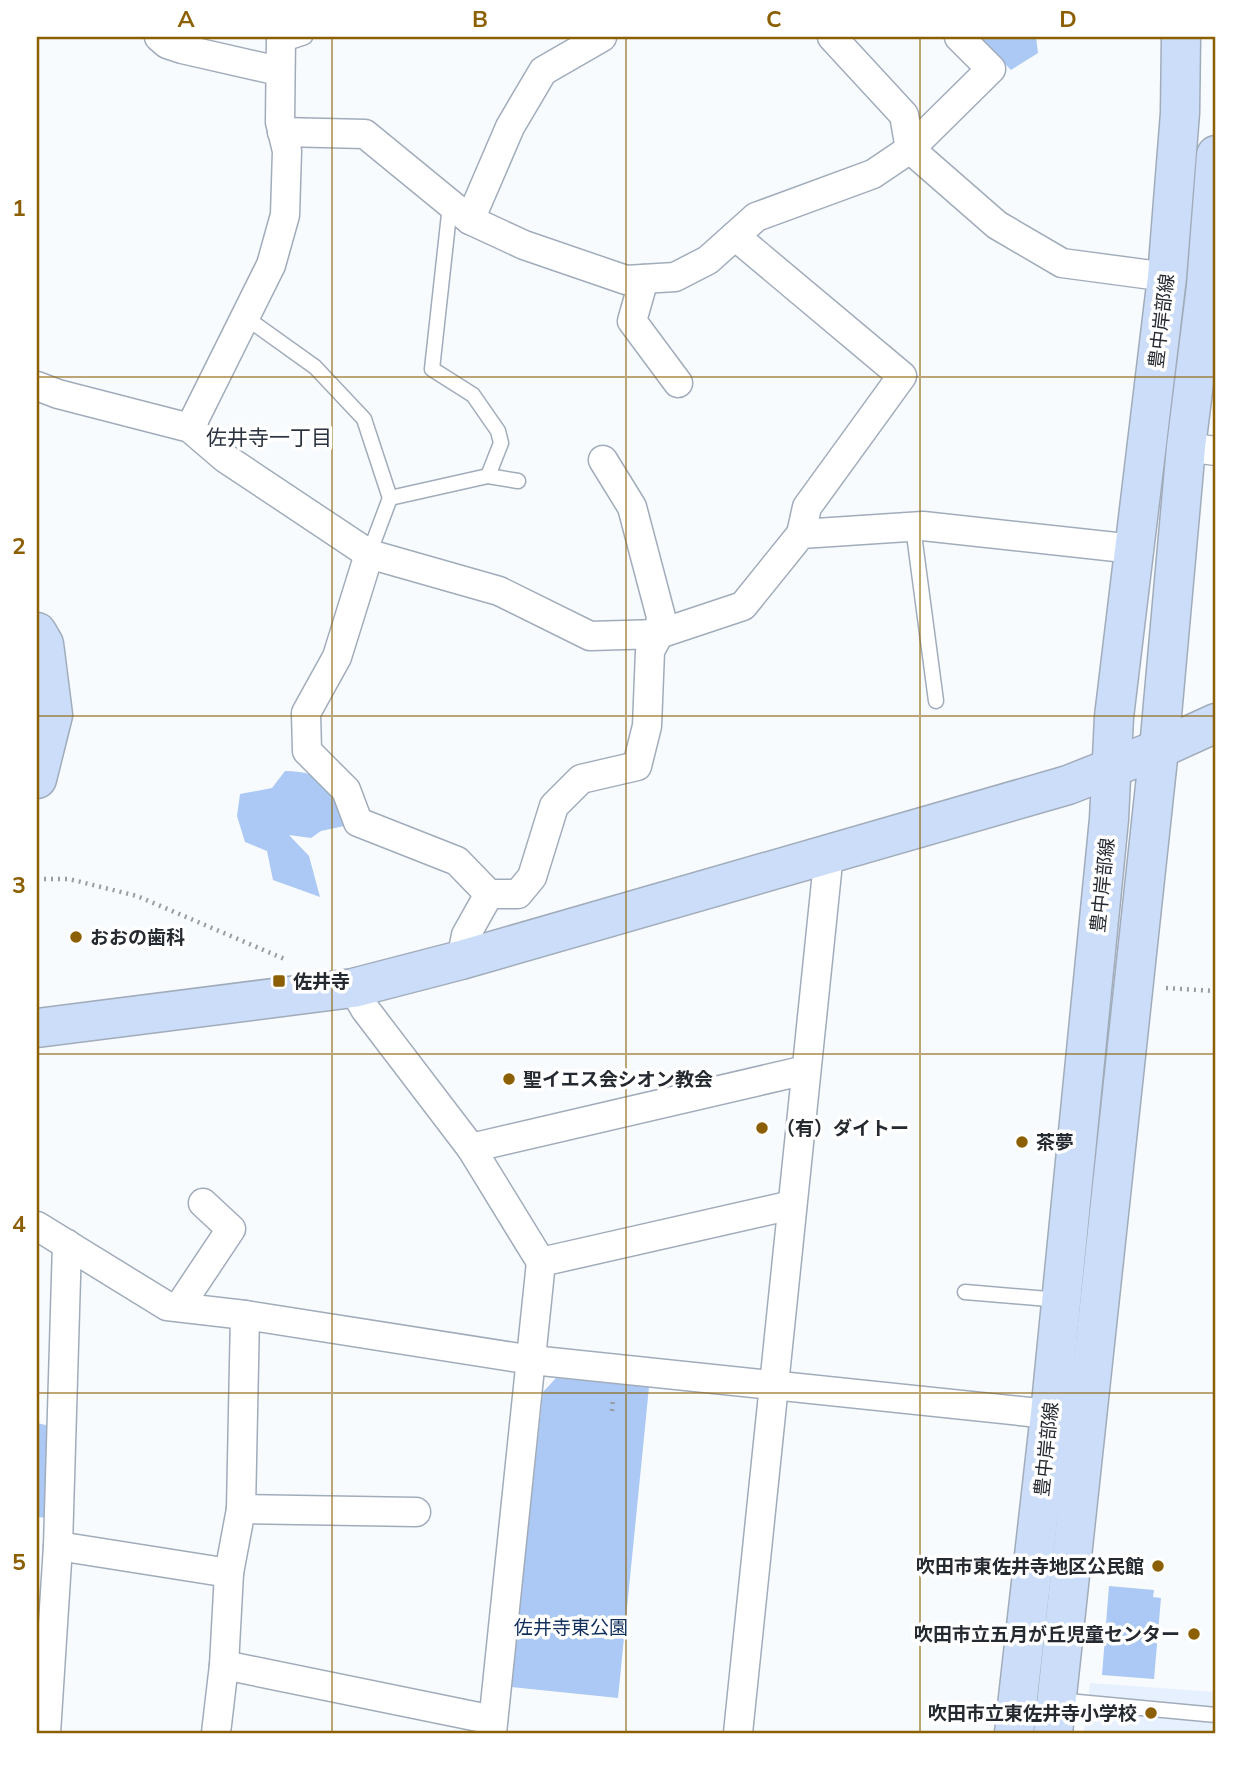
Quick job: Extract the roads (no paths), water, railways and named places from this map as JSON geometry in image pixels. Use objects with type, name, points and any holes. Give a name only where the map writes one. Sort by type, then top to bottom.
[{"type":"street","points":[[159,37],[167,44],[182,49],[287,47],[282,132],[287,150],[283,224],[271,265],[190,428]]},
{"type":"street","points":[[460,212],[543,71],[601,37]]},
{"type":"street","points":[[832,37],[904,115],[910,149],[998,225],[1062,263],[1167,277]]},
{"type":"street","points":[[282,132],[365,134],[460,212],[524,245],[626,280],[675,277],[708,260],[756,217],[873,174],[910,149],[992,69],[959,37]]},
{"type":"street","name":"豊中岸部線","points":[[1054,1717],[1068,1416],[1061,1300],[1109,819],[1114,717],[1167,277],[1180,113],[1181,37]]},
{"type":"street","name":"豊中岸部線","points":[[1014,1733],[1068,1416],[1201,449],[1206,286],[1216,155]]},
{"type":"street","points":[[37,386],[58,394],[190,428],[225,457],[369,554],[499,592],[590,636],[659,634],[743,606],[801,534],[807,507],[902,376],[735,236]]},
{"type":"street","points":[[644,279],[632,321],[678,383]]},
{"type":"street","points":[[369,554],[337,657],[306,713],[307,751],[346,790],[358,822],[457,861],[489,894],[518,894],[532,877],[554,806],[581,779],[637,766],[647,726],[650,651],[659,634],[661,617],[632,507],[603,460]]},
{"type":"street","points":[[801,534],[913,527],[1134,548]]},
{"type":"street","points":[[37,632],[44,644],[53,715],[37,779]]},
{"type":"street","points":[[37,1028],[354,988],[461,960],[1068,785],[1216,723]]},
{"type":"street","points":[[738,1733],[829,853]]},
{"type":"street","points":[[461,960],[466,935],[489,894]]},
{"type":"street","points":[[224,1665],[492,1727],[541,1262],[471,1148],[365,1009],[354,988]]},
{"type":"street","points":[[471,1148],[806,1070]]},
{"type":"street","points":[[178,1307],[231,1230],[203,1203]]},
{"type":"street","points":[[541,1262],[792,1205]]},
{"type":"street","points":[[37,1226],[167,1306],[245,1315],[532,1360],[1068,1416]]},
{"type":"street","points":[[46,1733],[58,1545],[67,1244]]},
{"type":"street","points":[[216,1733],[224,1665],[229,1573],[240,1509],[245,1315]]},
{"type":"street","points":[[240,1509],[416,1512]]},
{"type":"street","points":[[58,1545],[229,1573]]},
{"type":"lane","points":[[460,212],[432,369],[473,395],[498,431],[501,443],[488,476]]},
{"type":"lane","points":[[246,317],[315,367],[364,419],[390,498],[369,554]]},
{"type":"lane","points":[[390,498],[488,476],[518,481]]},
{"type":"lane","points":[[913,527],[936,701]]},
{"type":"lane","points":[[965,1292],[1061,1300]]},
{"type":"lane","points":[[1054,1717],[1216,1715]]},
{"type":"place","name":"おおの歯科","points":[[76,937]]},
{"type":"place","name":"佐井寺","points":[[279,981]]},
{"type":"place","name":"聖イエス会シオン教会","points":[[509,1079]]},
{"type":"place","name":"（有）ダイトー","points":[[762,1128]]},
{"type":"place","name":"茶夢","points":[[1022,1142]]},
{"type":"place","name":"吹田市東佐井寺地区公民館","points":[[1158,1566]]},
{"type":"place","name":"吹田市立五月が丘児童センター","points":[[1194,1634]]},
{"type":"place","name":"吹田市立東佐井寺小学校","points":[[1151,1713]]},
{"type":"district","name":"佐井寺一丁目","points":[[269,438]]},
{"type":"park label","name":"佐井寺東公園","points":[[571,1627]]}]
